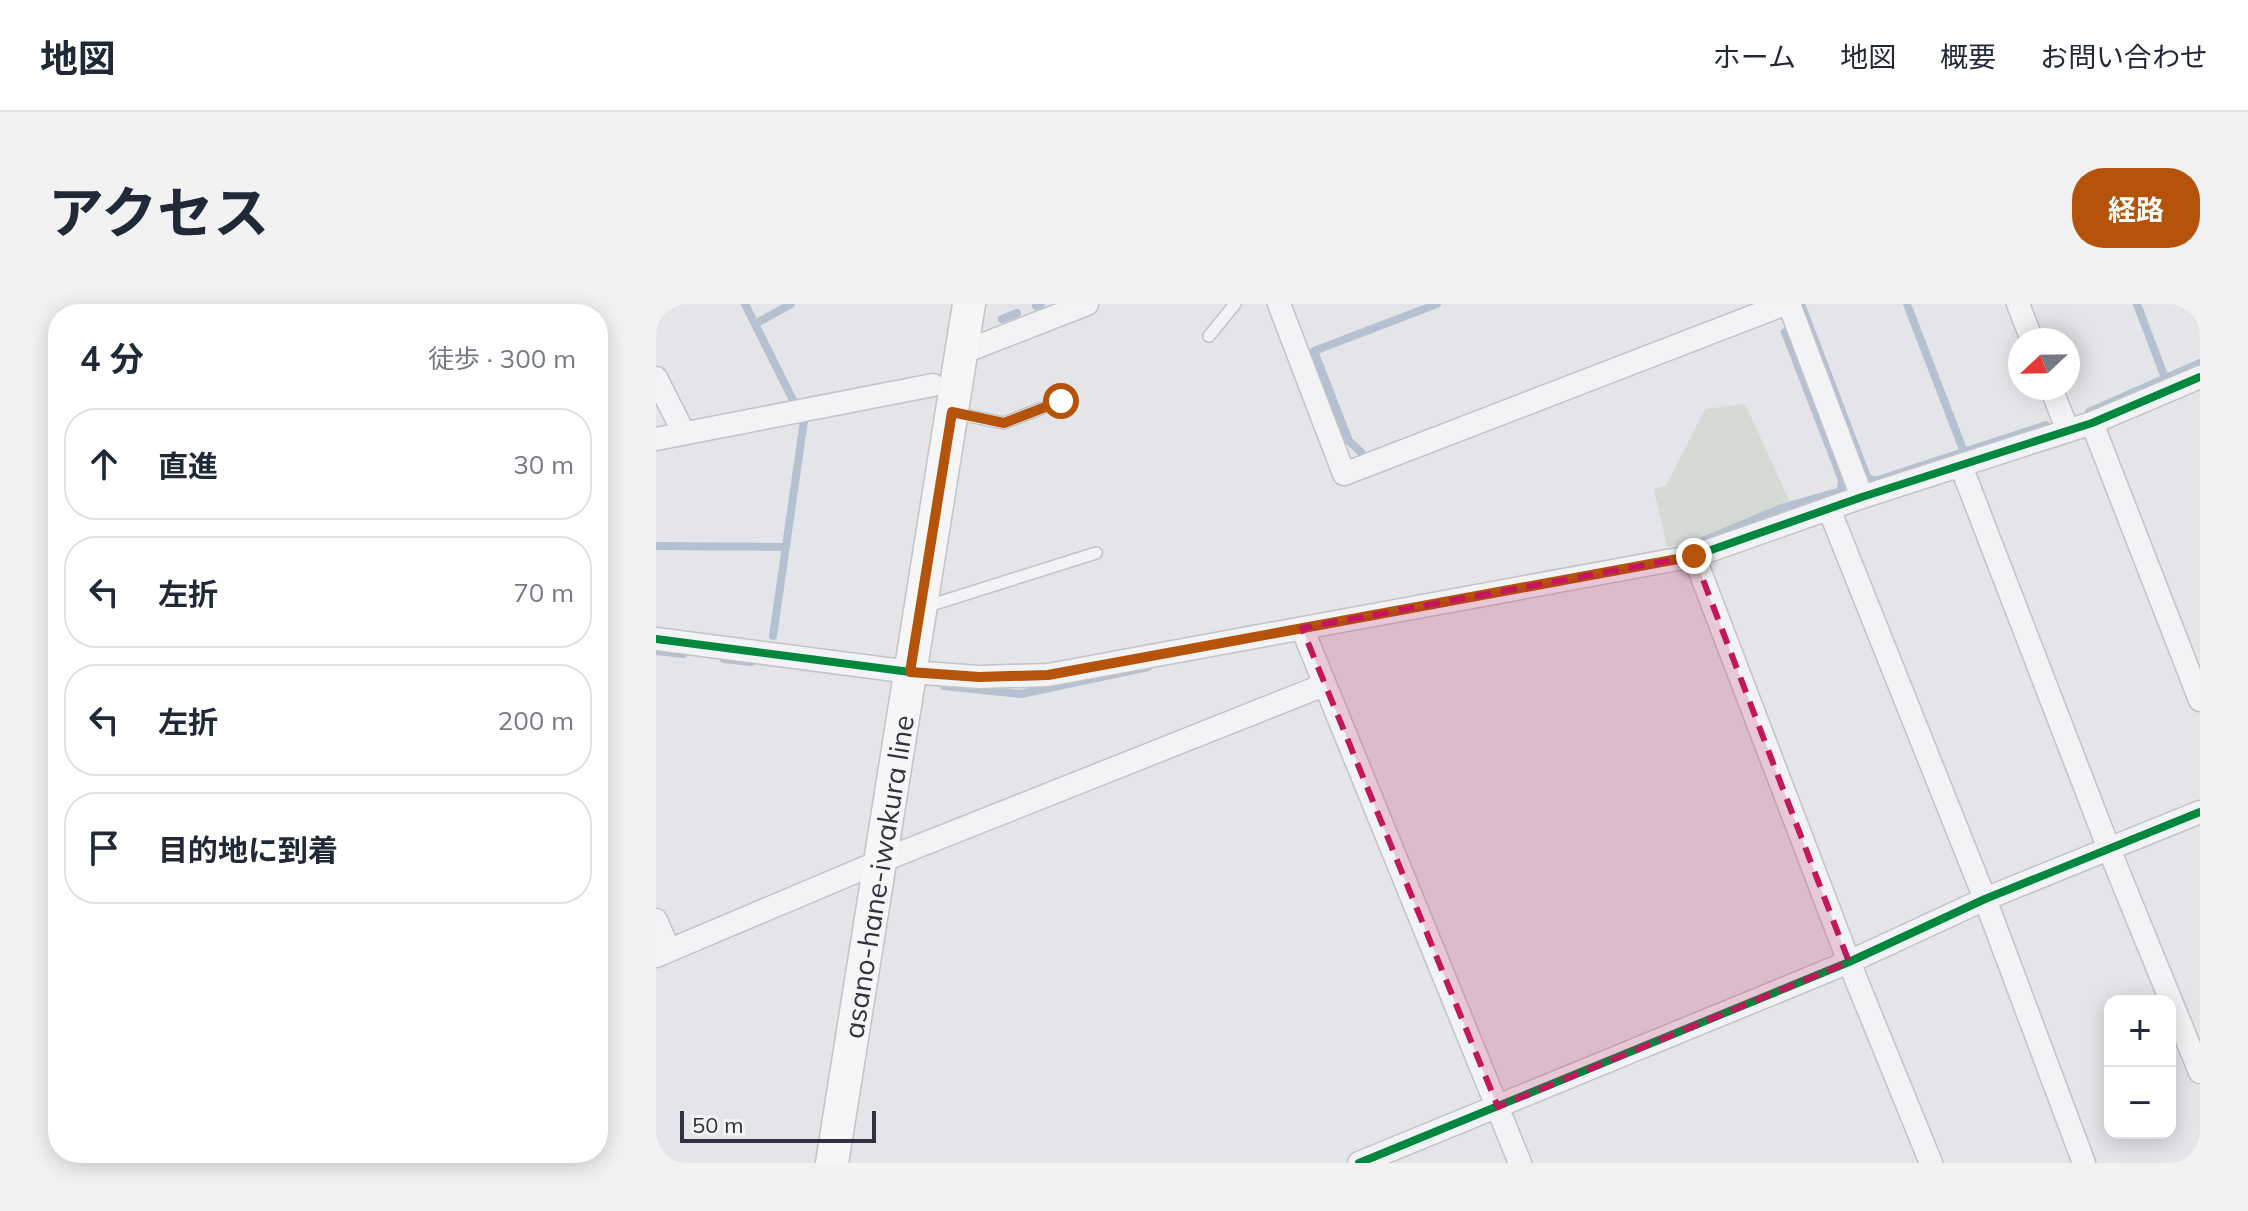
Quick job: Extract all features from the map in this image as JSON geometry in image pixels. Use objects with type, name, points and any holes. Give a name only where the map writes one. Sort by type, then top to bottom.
[{"type":"main road","name":"asano-hane-iwakura line","points":[[832,1163],[969,304]]},
{"type":"street","points":[[961,353],[1087,304]]},
{"type":"street","points":[[1279,304],[1344,474],[1787,304],[1862,497]]},
{"type":"street","points":[[2018,304],[2027,328]]},
{"type":"street","points":[[656,639],[910,672],[979,677],[1048,675],[1694,556],[1862,497],[2092,423],[2200,377]]},
{"type":"street","points":[[656,378],[684,433]]},
{"type":"street","points":[[656,439],[933,385]]},
{"type":"street","points":[[2056,400],[2068,431]]},
{"type":"street","points":[[2092,423],[2200,700]]},
{"type":"street","points":[[1961,466],[2109,849],[2200,1072]]},
{"type":"street","points":[[1829,509],[1985,899],[2084,1163]]},
{"type":"street","points":[[1694,556],[1849,962],[1931,1163]]},
{"type":"street","points":[[1302,628],[1520,1163]]},
{"type":"street","points":[[656,920],[663,953],[881,861],[1324,685]]},
{"type":"street","points":[[1359,1163],[1849,962],[1985,899],[2200,812]]},
{"type":"lane","points":[[1209,336],[1235,304]]},
{"type":"lane","points":[[952,412],[1004,423],[1061,401]]},
{"type":"lane","points":[[921,608],[1096,553]]},
{"type":"highlighted area","points":[[1694,556],[1849,962],[1498,1107],[1302,628]]},
{"type":"shaded area","points":[[1745,404],[1789,500],[1696,541],[1667,547],[1654,489],[1666,486],[1705,409]]},
{"type":"waterway","points":[[745,304],[792,398]]},
{"type":"waterway","points":[[755,324],[791,304]]},
{"type":"waterway","points":[[1036,306],[1041,304]]},
{"type":"waterway","points":[[1361,452],[1349,441],[1314,351],[1437,304]]},
{"type":"waterway","points":[[1801,304],[1867,477],[1875,481],[2046,425]]},
{"type":"waterway","points":[[1907,304],[1964,452]]},
{"type":"waterway","points":[[2137,304],[2165,378]]},
{"type":"waterway","points":[[1002,319],[1017,313]]},
{"type":"waterway","points":[[1698,543],[1784,507],[1841,491],[1842,480],[1785,332]]},
{"type":"waterway","points":[[2089,412],[2200,363]]},
{"type":"waterway","points":[[773,636],[804,421]]},
{"type":"waterway","points":[[656,546],[786,547]]},
{"type":"waterway","points":[[656,651],[683,654]]},
{"type":"waterway","points":[[724,659],[751,662]]},
{"type":"waterway","points":[[944,686],[1021,694],[1148,667]]},
{"type":"cycle path","points":[[656,639],[910,672],[979,677],[1048,675],[1694,556],[1862,497],[2092,423],[2200,377]]},
{"type":"cycle path","points":[[1359,1163],[1849,962],[1985,899],[2200,812]]},
{"type":"route","points":[[1061,401],[1004,423],[952,412],[910,672],[979,677],[1048,675],[1694,556]]}]
